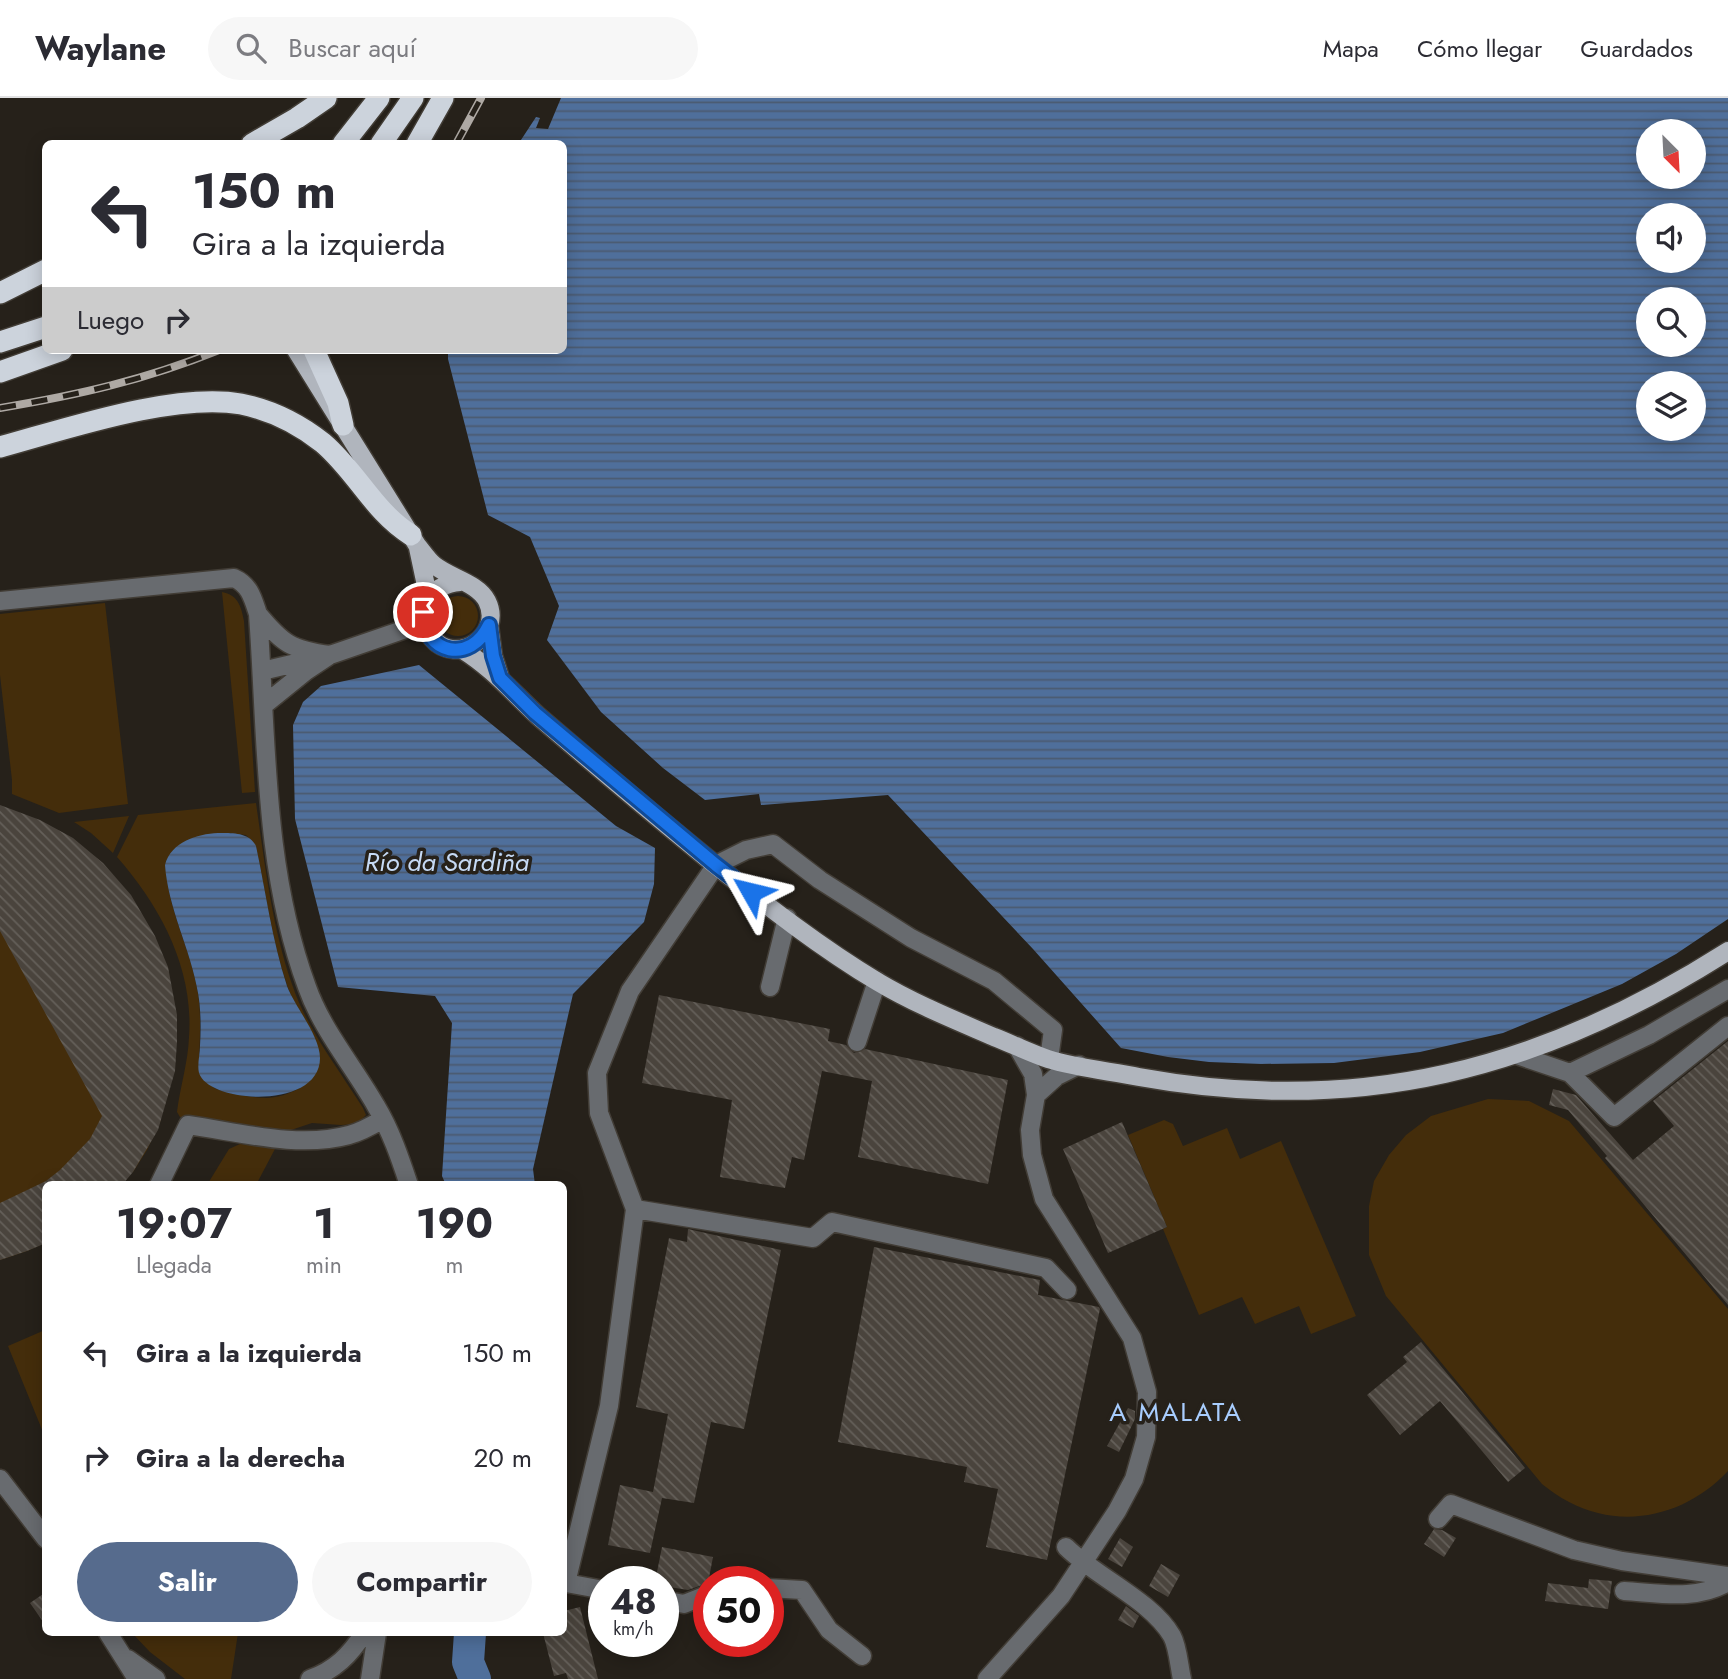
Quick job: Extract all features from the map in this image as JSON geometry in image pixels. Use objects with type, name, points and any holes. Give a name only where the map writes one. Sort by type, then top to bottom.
[{"type":"highway","points":[[259,140],[326,98]]},
{"type":"highway","points":[[346,140],[379,98]]},
{"type":"highway","points":[[384,140],[413,98]]},
{"type":"highway","points":[[419,140],[443,98]]},
{"type":"highway","points":[[0,293],[42,272]]},
{"type":"highway","points":[[0,342],[42,328]]},
{"type":"highway","points":[[0,372],[51,354]]},
{"type":"highway","points":[[316,354],[338,403],[343,425]]},
{"type":"highway","points":[[0,447],[136,412],[205,402],[240,404],[296,424],[324,444],[350,471],[383,515],[414,540]]},
{"type":"main road","points":[[299,354],[414,540],[433,564],[460,582]]},
{"type":"main road","points":[[414,540],[425,581],[423,623],[435,642],[444,648],[463,650],[500,678],[535,713],[716,865],[877,981],[939,1014],[1049,1059],[1161,1080],[1242,1091],[1332,1089],[1429,1079],[1517,1055],[1614,1016],[1728,951]]},
{"type":"main road","points":[[426,602],[439,586],[460,582],[470,584],[485,597],[491,616],[485,635],[477,643],[463,650]]},
{"type":"main road","points":[[489,625],[493,656],[500,678]]},
{"type":"street","points":[[0,601],[234,578],[248,588],[258,614],[269,796],[276,857],[300,967],[316,1007],[383,1119],[408,1181]]},
{"type":"street","points":[[258,614],[276,636],[288,645],[311,653],[330,655]]},
{"type":"street","points":[[262,671],[330,655],[423,623]]},
{"type":"street","points":[[264,705],[330,655]]},
{"type":"street","points":[[567,1579],[609,1406],[635,1209],[599,1113],[597,1073],[630,991],[716,865],[746,850],[773,844],[820,880],[911,938],[995,981],[1053,1030],[1049,1059]]},
{"type":"street","points":[[770,987],[787,918]]},
{"type":"street","points":[[857,1042],[877,981]]},
{"type":"street","points":[[1570,1073],[1649,1035],[1728,989]]},
{"type":"street","points":[[1517,1055],[1570,1073],[1614,1116],[1728,1026]]},
{"type":"street","points":[[987,1679],[1061,1596],[1083,1563],[1134,1479],[1146,1437],[1147,1392],[1132,1338],[1044,1199],[1032,1155],[1030,1130],[1036,1095],[1032,1074],[1017,1046]]},
{"type":"street","points":[[1036,1095],[1057,1076],[1079,1065]]},
{"type":"street","points":[[161,1181],[188,1125],[279,1139],[318,1139],[349,1135],[383,1119]]},
{"type":"street","points":[[635,1209],[813,1238],[832,1222],[1046,1268],[1067,1290]]},
{"type":"street","points":[[0,1479],[42,1534]]},
{"type":"street","points":[[1437,1519],[1451,1504],[1574,1550],[1728,1576]]},
{"type":"street","points":[[1066,1547],[1083,1563],[1152,1611],[1173,1637],[1182,1679]]},
{"type":"street","points":[[1624,1591],[1696,1595],[1715,1590],[1728,1582]]},
{"type":"street","points":[[567,1583],[588,1587]]},
{"type":"street","points":[[784,1589],[802,1590],[829,1630],[862,1656]]},
{"type":"street","points":[[110,1636],[137,1679]]},
{"type":"street","points":[[310,1679],[335,1668],[362,1636]]},
{"type":"street","points":[[370,1679],[377,1636]]},
{"type":"street","points":[[121,1654],[156,1679]]},
{"type":"shaded area","points":[[222,592],[238,602],[244,621],[255,792],[242,793]]},
{"type":"shaded area","points":[[458,596],[466,597],[472,602],[477,608],[477,624],[472,630],[466,635],[458,636],[450,635],[444,630],[439,624],[438,616],[439,608],[444,602],[450,597]]},
{"type":"shaded area","points":[[105,603],[128,804],[59,813],[12,794],[0,675],[0,614]]},
{"type":"shaded area","points":[[256,803],[270,896],[286,965],[307,1018],[363,1108],[366,1115],[357,1124],[312,1123],[282,1133],[180,1117],[177,1112],[189,1037],[186,987],[180,963],[160,918],[148,897],[117,857],[138,815]],"holes":[[[228,833],[246,835],[256,846],[282,971],[319,1052],[317,1069],[307,1083],[291,1092],[266,1098],[217,1089],[209,1084],[199,1071],[198,994],[167,878],[166,861],[185,843]]]},
{"type":"shaded area","points":[[129,816],[113,853],[74,822]]},
{"type":"shaded area","points":[[0,826],[161,1120],[133,1172],[73,1181],[42,1181],[42,1244],[0,1260]]},
{"type":"shaded area","points":[[1488,1099],[1529,1101],[1569,1121],[1728,1309],[1728,1471],[1712,1486],[1674,1508],[1633,1517],[1611,1516],[1590,1511],[1558,1496],[1542,1484],[1386,1296],[1369,1255],[1369,1206],[1374,1181],[1389,1155],[1406,1135],[1431,1116]]},
{"type":"shaded area","points":[[1164,1120],[1173,1124],[1183,1146],[1227,1128],[1240,1159],[1281,1141],[1356,1316],[1311,1334],[1299,1306],[1255,1324],[1242,1297],[1199,1315],[1163,1229],[1167,1227],[1128,1135]]},
{"type":"shaded area","points":[[240,1144],[276,1147],[258,1181],[209,1181],[229,1149]]},
{"type":"shaded area","points":[[42,1331],[42,1430],[8,1346]]},
{"type":"shaded area","points":[[135,1636],[238,1636],[231,1679],[185,1679],[150,1652]]},
{"type":"water","points":[[561,98],[1728,98],[1728,919],[1676,954],[1622,984],[1503,1033],[1420,1052],[1334,1063],[1209,1062],[1121,1048],[1033,949],[888,795],[761,805],[759,794],[705,800],[663,768],[601,712],[547,640],[559,606],[530,537],[488,515],[448,359],[448,354],[567,354],[567,140],[521,140],[536,117],[540,118],[536,128],[548,129]]},
{"type":"water","name":"Río da Sardiña","points":[[419,665],[616,826],[655,848],[654,884],[644,922],[573,994],[533,1169],[534,1181],[444,1181],[442,1176],[452,1023],[435,996],[338,987],[295,819],[293,725],[303,702],[321,686]]},
{"type":"water","points":[[218,833],[245,836],[256,846],[273,934],[287,986],[319,1049],[320,1058],[315,1075],[302,1087],[284,1094],[242,1096],[222,1091],[207,1083],[199,1073],[201,1026],[198,993],[170,898],[165,865],[168,857],[179,845],[202,835]]},
{"type":"building","points":[[0,805],[40,820],[73,838],[103,863],[131,895],[155,936],[168,967],[177,1015],[175,1071],[158,1130],[125,1181],[46,1181],[90,1139],[102,1116],[0,931]]},
{"type":"building","points":[[659,995],[830,1029],[828,1041],[846,1045],[854,1053],[865,1049],[1008,1080],[988,1184],[858,1157],[872,1081],[822,1071],[804,1160],[792,1157],[785,1188],[720,1177],[732,1100],[642,1083]]},
{"type":"building","points":[[1728,1041],[1728,1305],[1568,1110],[1549,1105],[1553,1089],[1576,1095],[1633,1160],[1674,1126],[1653,1101]]},
{"type":"building","points":[[1122,1122],[1167,1227],[1108,1253],[1063,1149]]},
{"type":"building","points":[[42,1183],[42,1245],[0,1260],[0,1203]]},
{"type":"building","points":[[688,1229],[781,1250],[744,1429],[711,1422],[694,1503],[662,1498],[650,1553],[608,1545],[620,1485],[653,1492],[668,1414],[636,1407],[669,1238],[687,1242]]},
{"type":"building","points":[[874,1247],[1040,1280],[1038,1295],[1099,1307],[1047,1560],[986,1547],[998,1489],[964,1482],[967,1467],[838,1442]]},
{"type":"building","points":[[1421,1342],[1525,1468],[1508,1482],[1440,1401],[1400,1435],[1367,1395],[1407,1362],[1403,1357]]},
{"type":"building","points":[[1128,1408],[1135,1411],[1135,1419],[1119,1452],[1107,1446]]},
{"type":"building","points":[[1434,1529],[1442,1530],[1456,1538],[1444,1557],[1424,1544]]},
{"type":"building","points":[[1120,1538],[1133,1547],[1122,1567],[1108,1559]]},
{"type":"building","points":[[662,1547],[713,1557],[711,1566],[693,1566],[693,1588],[688,1590],[679,1589],[679,1566],[658,1566]]},
{"type":"building","points":[[1161,1564],[1180,1575],[1168,1597],[1149,1586]]},
{"type":"building","points":[[1589,1579],[1612,1581],[1608,1609],[1545,1601],[1548,1583],[1588,1588]]},
{"type":"building","points":[[42,1595],[42,1620],[30,1603]]},
{"type":"building","points":[[1126,1606],[1139,1616],[1133,1628],[1118,1620]]},
{"type":"building","points":[[580,1607],[588,1639],[588,1657],[592,1657],[598,1679],[568,1679],[566,1673],[554,1676],[544,1636],[567,1636],[567,1610]]},
{"type":"waterway","name":"Río da Sardiña","points":[[470,1636],[468,1662],[475,1679]]},
{"type":"railway","points":[[458,140],[481,98]]},
{"type":"railway","points":[[0,408],[111,385],[165,370],[208,354]]},
{"type":"district","name":"A MALATA","points":[[1176,1412]]},
{"type":"route","points":[[423,612],[427,633],[444,648],[463,650],[470,647],[485,635],[489,625],[493,656],[500,678],[535,713],[751,892]]}]
